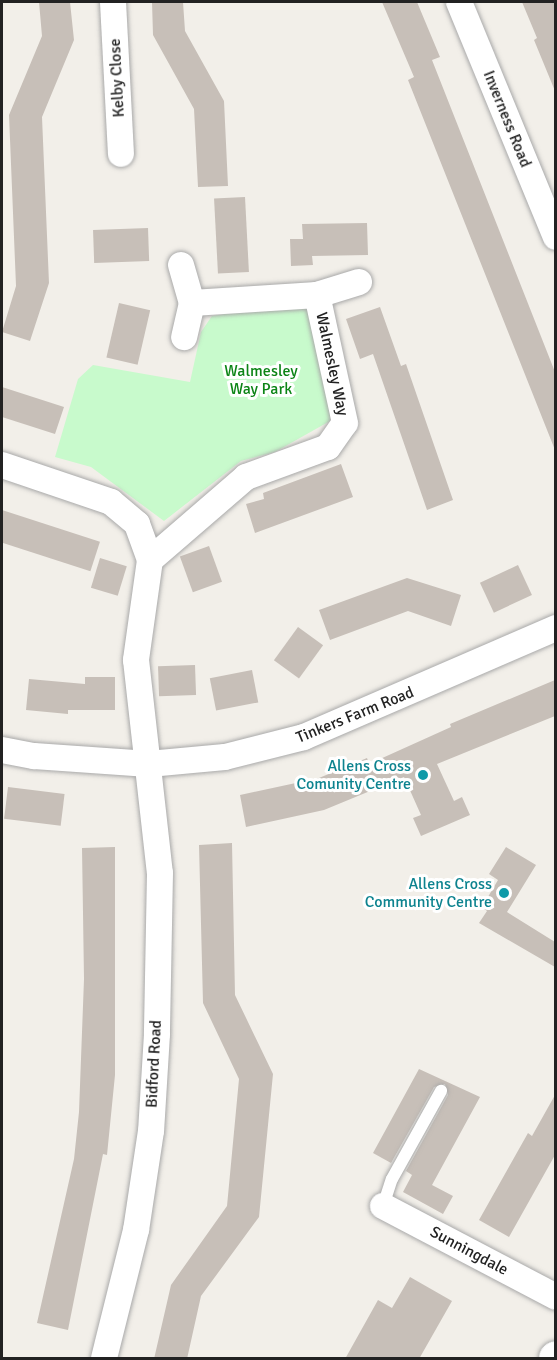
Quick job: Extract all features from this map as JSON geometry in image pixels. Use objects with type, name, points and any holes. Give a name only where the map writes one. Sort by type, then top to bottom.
[{"type":"street","name":"Kelby Close","points":[[113,2],[121,154]]},
{"type":"street","name":"Inverness Road","points":[[459,2],[555,237]]},
{"type":"street","points":[[181,265],[192,303],[184,337]]},
{"type":"street","points":[[317,295],[359,282]]},
{"type":"street","name":"Walmesley Way","points":[[150,560],[246,477],[328,447],[339,435],[345,423],[317,295],[192,303]]},
{"type":"street","points":[[2,465],[111,502],[137,524],[150,560]]},
{"type":"street","name":"Bidford Road","points":[[104,1359],[135,1230],[151,1131],[160,873],[136,660],[150,560]]},
{"type":"street","name":"Tinkers Farm Road","points":[[2,750],[34,756],[149,764],[225,757],[304,737],[555,628]]},
{"type":"street","name":"Sunningdale","points":[[383,1206],[555,1297]]},
{"type":"lane","points":[[383,1206],[392,1179],[441,1091]]},
{"type":"green space","name":"Walmesley Way Park","points":[[306,301],[332,373],[330,421],[275,452],[241,461],[164,521],[91,467],[55,457],[78,379],[93,365],[190,382],[201,332],[212,316]]},
{"type":"building","points":[[39,2],[70,2],[74,40],[42,117],[49,283],[30,341],[2,332],[16,286],[9,115],[42,36]]},
{"type":"building","points":[[152,2],[183,2],[185,31],[224,101],[228,186],[198,187],[194,109],[153,35]]},
{"type":"building","points":[[382,2],[417,2],[440,57],[432,60],[555,372],[555,450],[408,80],[414,77]]},
{"type":"building","points":[[522,2],[555,2],[555,91],[534,40],[537,38]]},
{"type":"building","points":[[245,197],[249,272],[218,274],[214,199]]},
{"type":"building","points":[[367,223],[368,255],[312,256],[313,265],[291,266],[290,239],[303,239],[302,224]]},
{"type":"building","points":[[148,228],[149,261],[94,263],[93,230]]},
{"type":"building","points":[[119,303],[150,310],[138,365],[106,358]]},
{"type":"building","points":[[380,307],[401,366],[406,364],[453,500],[427,510],[373,354],[360,359],[346,319]]},
{"type":"building","points":[[2,387],[64,407],[55,434],[2,417]]},
{"type":"building","points":[[341,464],[353,497],[255,533],[246,504],[264,499],[263,493]]},
{"type":"building","points":[[2,510],[100,542],[90,571],[2,543]]},
{"type":"building","points":[[209,546],[222,582],[193,592],[180,557]]},
{"type":"building","points":[[100,558],[127,566],[118,596],[91,588]]},
{"type":"building","points":[[518,565],[532,595],[494,613],[480,583]]},
{"type":"building","points":[[407,578],[461,595],[451,626],[408,611],[330,640],[319,610]]},
{"type":"building","points":[[298,627],[323,645],[299,678],[274,660]]},
{"type":"building","points":[[195,665],[196,695],[159,696],[158,666]]},
{"type":"building","points":[[252,670],[258,702],[216,711],[210,678]]},
{"type":"building","points":[[85,677],[115,677],[115,710],[68,710],[68,714],[26,710],[29,679],[85,684]]},
{"type":"building","points":[[555,680],[555,716],[437,764],[454,801],[462,797],[470,815],[421,836],[413,818],[421,815],[404,777],[324,810],[246,827],[240,795],[319,778],[367,758],[369,764],[451,727],[450,724]]},
{"type":"building","points":[[8,787],[65,794],[61,826],[4,819]]},
{"type":"building","points":[[232,843],[235,995],[273,1074],[259,1217],[201,1296],[187,1359],[154,1359],[171,1285],[227,1206],[239,1079],[203,1003],[199,845]]},
{"type":"building","points":[[115,847],[115,1075],[107,1155],[103,1154],[68,1330],[37,1323],[74,1159],[79,1112],[84,979],[82,848]]},
{"type":"building","name":"Allens Cross Community Centre","points":[[506,847],[536,865],[507,912],[555,942],[555,967],[479,923],[487,911],[482,907],[498,880],[489,874]]},
{"type":"building","points":[[419,1069],[480,1097],[432,1185],[453,1196],[443,1214],[403,1192],[412,1175],[406,1171],[448,1095],[445,1084],[434,1087],[391,1163],[373,1153]]},
{"type":"building","points":[[555,1095],[555,1155],[509,1237],[479,1220],[528,1133],[532,1136]]},
{"type":"building","points":[[410,1277],[452,1301],[419,1359],[345,1359],[378,1300],[392,1308]]},
{"type":"place","name":"Allens Cross Comunity Centre","points":[[423,775]]},
{"type":"place","name":"Allens Cross Community Centre","points":[[504,893]]}]
